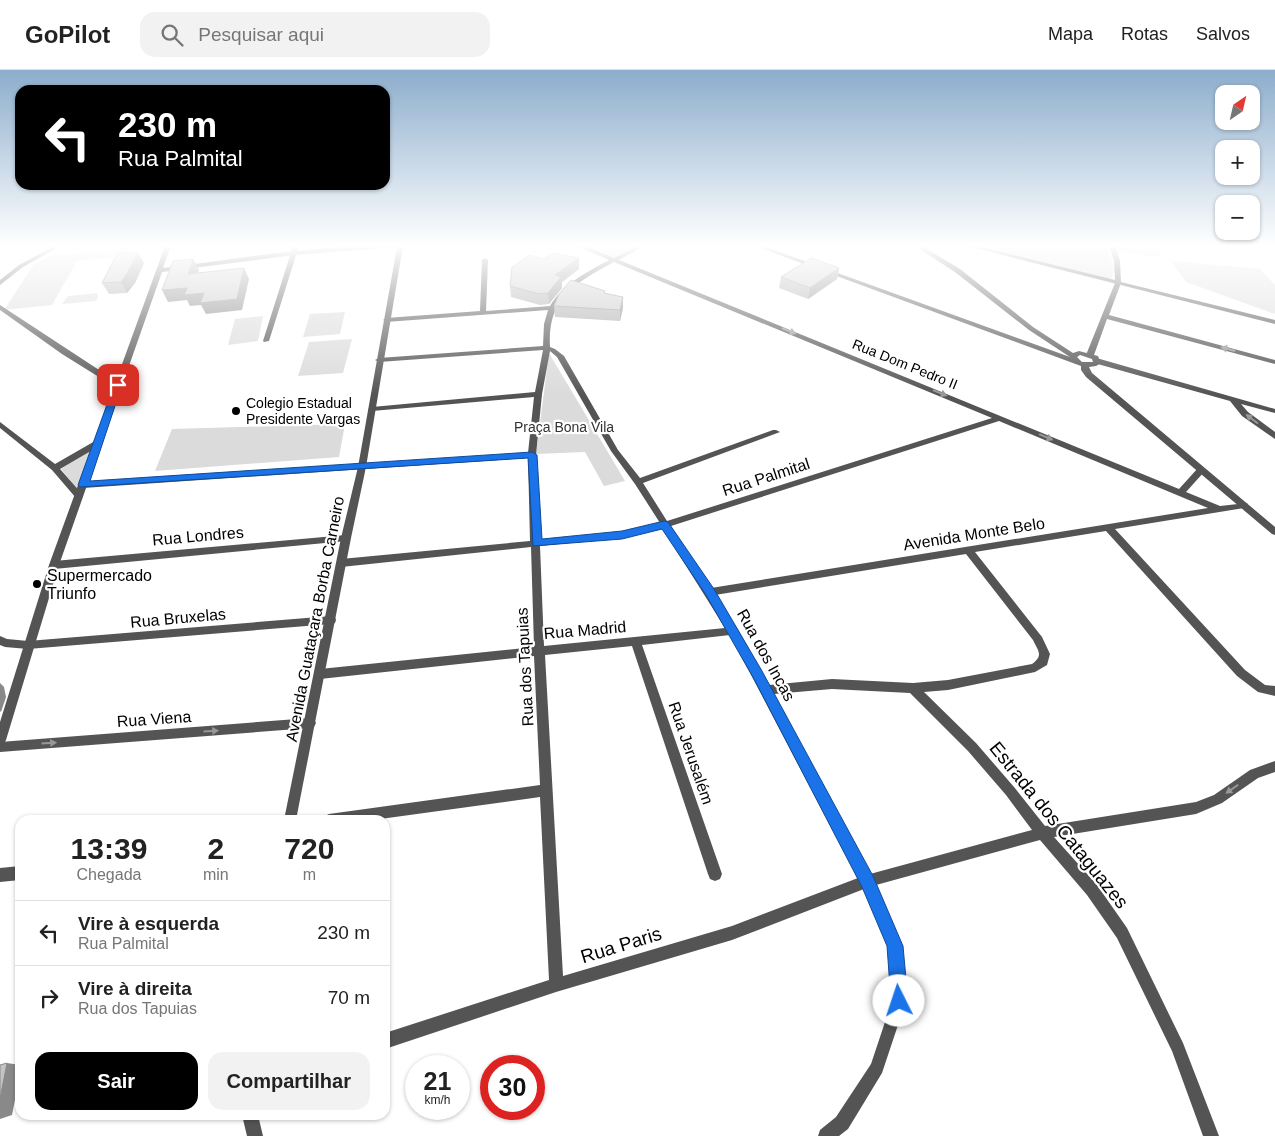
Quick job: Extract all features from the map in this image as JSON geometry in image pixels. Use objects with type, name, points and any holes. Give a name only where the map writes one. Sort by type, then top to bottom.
[{"type":"street","points":[[0,740],[3,725],[54,565],[151,296]]},
{"type":"street","points":[[266,341],[280,296]]},
{"type":"street","name":"Avenida Guataçara Borba Carneiro","points":[[291,815],[362,467],[391,296]]},
{"type":"street","points":[[483,313],[484,296]]},
{"type":"street","points":[[379,360],[547,348],[547,323],[551,308],[563,296]]},
{"type":"street","name":"Rua Dom Pedro II","points":[[702,296],[1001,418],[1219,510]]},
{"type":"street","points":[[893,296],[1014,340],[1074,358]]},
{"type":"street","points":[[991,296],[1038,333],[1085,365],[1095,365],[1097,361]]},
{"type":"street","points":[[1090,355],[1113,296]]},
{"type":"street","points":[[1169,296],[1275,322]]},
{"type":"street","points":[[0,307],[65,352],[118,385]]},
{"type":"street","points":[[386,320],[551,308]]},
{"type":"street","points":[[1104,316],[1275,362]]},
{"type":"street","points":[[1014,340],[1038,333]]},
{"type":"street","name":"Rua dos Tapuias","points":[[547,348],[538,394],[532,455],[537,543],[539,650],[556,985]]},
{"type":"street","name":"Rua dos Incas","points":[[547,348],[560,356],[615,451],[638,482],[664,525],[710,592],[766,690],[867,881],[895,946],[899,1001],[877,1068],[842,1124],[826,1136]]},
{"type":"street","points":[[1074,358],[1079,353],[1090,355],[1097,361],[1275,411]]},
{"type":"street","points":[[1085,365],[1085,370],[1089,376],[1275,532]]},
{"type":"street","points":[[372,409],[538,394]]},
{"type":"street","points":[[1232,398],[1245,414],[1275,436]]},
{"type":"street","name":"Rua Palmital","points":[[341,563],[622,535],[664,525],[1001,418]]},
{"type":"street","points":[[0,424],[55,468],[79,496]]},
{"type":"street","points":[[638,482],[776,432]]},
{"type":"street","points":[[55,468],[98,444]]},
{"type":"street","points":[[83,485],[532,455]]},
{"type":"street","points":[[1180,493],[1201,470]]},
{"type":"street","name":"Avenida Monte Belo","points":[[710,592],[1244,505]]},
{"type":"street","points":[[1263,521],[1275,528]]},
{"type":"street","points":[[1109,528],[1241,673],[1262,689],[1275,690]]},
{"type":"street","name":"Rua Londres","points":[[54,565],[346,538]]},
{"type":"street","points":[[766,690],[832,684],[913,688],[948,685],[1035,668],[1043,662],[1045,654],[1037,637],[969,551]]},
{"type":"street","name":"Rua Bruxelas","points":[[0,640],[5,643],[28,645],[331,620]]},
{"type":"street","name":"Rua Madrid","points":[[320,674],[539,650],[733,632]]},
{"type":"street","name":"Rua Jerusalém","points":[[636,642],[716,874]]},
{"type":"street","name":"Estrada dos Cataguazes","points":[[913,688],[972,747],[1010,791],[1042,833],[1092,890],[1122,933],[1178,1048],[1211,1136]]},
{"type":"street","name":"Rua Viena","points":[[0,747],[310,723]]},
{"type":"street","name":"Rua Paris","points":[[390,1039],[556,985],[732,933],[867,881],[1042,833],[1196,808],[1218,799],[1254,774],[1275,766]]},
{"type":"street","points":[[365,815],[546,790]]},
{"type":"street","points":[[0,875],[15,874]]},
{"type":"street","points":[[251,1120],[256,1136]]},
{"type":"green space","points":[[13,296],[57,296],[52,305],[4,310]]},
{"type":"green space","points":[[68,296],[98,297],[96,301],[62,304]]},
{"type":"green space","points":[[1224,296],[1275,296],[1275,314]]},
{"type":"green space","points":[[345,312],[340,334],[303,337],[310,314]]},
{"type":"green space","points":[[263,316],[258,341],[228,345],[235,319]]},
{"type":"green space","points":[[352,339],[343,373],[298,376],[309,342]]},
{"type":"green space","name":"Praça Bona Vila","points":[[549,353],[625,481],[604,486],[585,452],[536,454]]},
{"type":"green space","points":[[345,424],[339,457],[155,471],[172,429]]},
{"type":"green space","points":[[93,448],[77,489],[61,469]]},
{"type":"building","points":[[203,296],[238,296],[237,299],[200,303]]},
{"type":"building","points":[[558,296],[623,297],[620,310],[554,306]]},
{"type":"building","points":[[7,1063],[0,1098],[0,1065]]},
{"type":"place","name":"Colegio Estadual Presidente Vargas","points":[[236,411]]},
{"type":"place","name":"Supermercado Triunfo","points":[[37,584]]},
{"type":"route","points":[[118,385],[83,485],[532,455],[537,543],[622,535],[664,525],[710,592],[758,675],[867,881],[895,946],[899,1001]]}]
